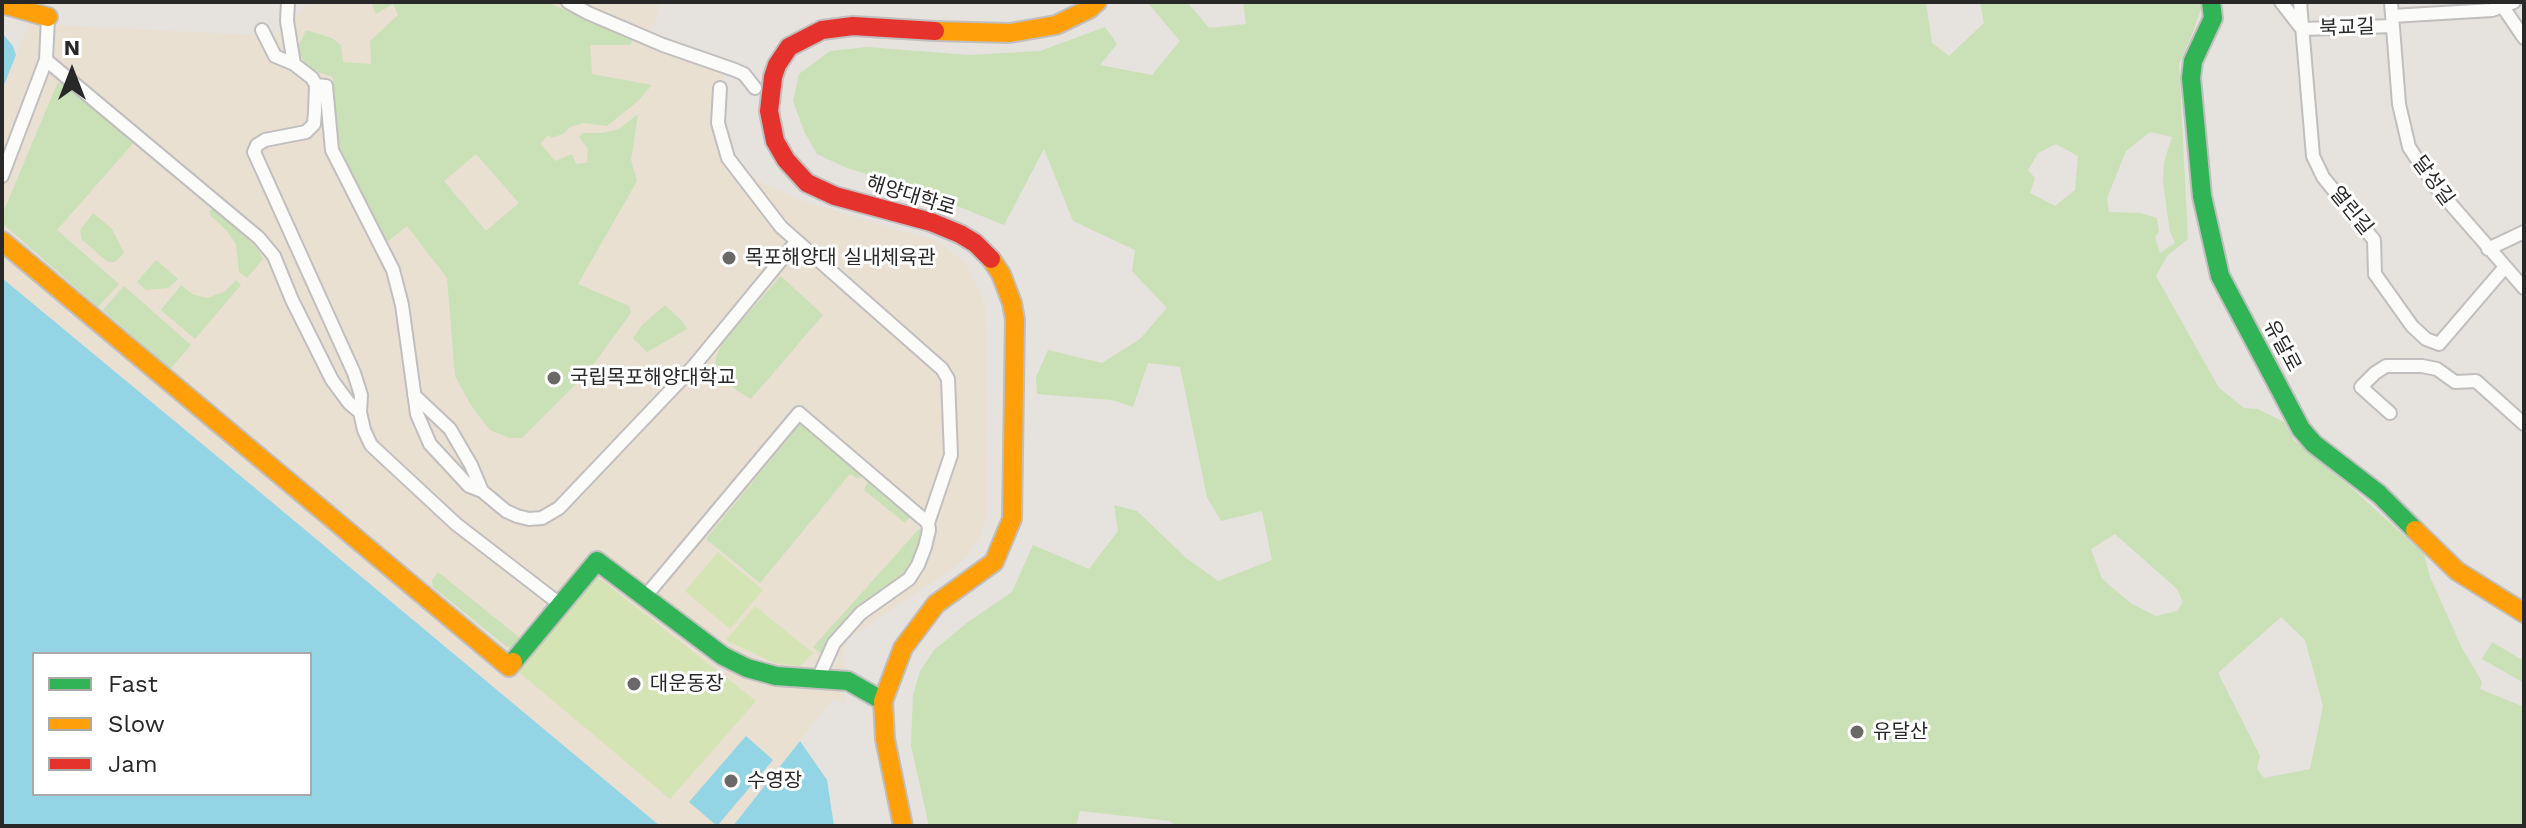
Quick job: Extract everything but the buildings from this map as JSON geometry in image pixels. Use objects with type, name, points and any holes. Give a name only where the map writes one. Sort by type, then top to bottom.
[{"type":"street","points":[[288,2],[287,21],[294,64]]},
{"type":"street","points":[[568,2],[663,45],[744,74],[755,88]]},
{"type":"street","name":"해양대학로","points":[[903,826],[885,739],[883,701],[903,648],[936,604],[994,562],[1012,519],[1015,320],[1001,274],[975,243],[931,222],[835,196],[807,183],[786,160],[775,141],[769,111],[773,77],[789,47],[822,30],[853,26],[1010,33],[1056,25],[1097,2]]},
{"type":"street","name":"유달로","points":[[2211,2],[2213,18],[2193,61],[2191,78],[2202,196],[2220,276],[2301,429],[2314,444],[2379,494],[2457,571],[2524,613]]},
{"type":"street","points":[[2281,2],[2302,29]]},
{"type":"street","name":"열린길","points":[[2300,2],[2313,156],[2323,177],[2374,240],[2375,274],[2412,326],[2426,339],[2439,344],[2505,267]]},
{"type":"street","name":"달성길","points":[[2391,2],[2399,104],[2409,147],[2434,185],[2524,288]]},
{"type":"street","points":[[2,4],[48,17],[46,60],[2,176]]},
{"type":"street","points":[[2508,4],[2524,38]]},
{"type":"street","name":"북교길","points":[[2302,29],[2492,10],[2508,4]]},
{"type":"street","points":[[262,30],[275,56],[294,64],[316,85],[314,124],[306,132],[265,140],[257,145],[254,152],[354,373],[361,395],[360,412],[371,445],[456,524],[561,605]]},
{"type":"street","points":[[46,60],[259,238],[274,256],[332,380],[360,412]]},
{"type":"street","points":[[316,85],[326,86],[332,150],[393,270],[402,305],[417,414],[430,444],[469,486],[482,491],[506,511],[529,519],[542,518],[559,508],[693,367],[796,242]]},
{"type":"street","points":[[720,88],[718,123],[728,158],[796,242],[942,369],[948,379],[952,450],[928,523],[925,549],[909,579],[861,613],[834,643],[817,681]]},
{"type":"street","points":[[2488,249],[2524,232]]},
{"type":"street","points":[[2,241],[509,667],[597,561],[723,656],[747,668],[776,676],[848,681],[883,701]]},
{"type":"street","points":[[2390,413],[2361,387],[2386,366],[2422,366],[2437,369],[2455,382],[2476,381],[2524,424]]},
{"type":"street","points":[[414,395],[450,429],[482,491]]},
{"type":"street","points":[[644,598],[799,413],[928,523]]},
{"type":"shaded area","name":"국립목포해양대학교","points":[[310,2],[658,2],[658,17],[650,32],[650,44],[724,69],[722,135],[744,171],[800,200],[937,241],[967,265],[986,307],[987,515],[980,535],[967,556],[956,566],[848,639],[843,650],[845,703],[832,700],[733,826],[660,826],[2,278],[2,90],[30,21],[51,25],[254,35],[282,32]]},
{"type":"green space","points":[[371,2],[546,2],[632,38],[631,45],[590,45],[592,74],[652,85],[607,126],[583,123],[570,127],[563,134],[551,138],[549,135],[540,143],[555,161],[572,154],[576,164],[587,163],[588,149],[579,137],[582,133],[619,129],[638,114],[631,160],[637,181],[578,284],[629,306],[631,313],[587,373],[522,438],[509,438],[490,430],[472,407],[455,376],[447,278],[407,226],[387,242],[384,241],[355,187],[333,127],[333,77],[309,69],[297,50],[306,30],[332,38],[341,45],[343,62],[371,64],[370,41],[398,15],[393,4],[376,14]],"holes":[[[476,154],[519,203],[486,231],[444,181]]]},
{"type":"green space","points":[[1147,2],[1187,2],[1209,28],[1246,24],[1243,2],[1926,2],[1932,43],[1949,56],[1984,23],[1980,2],[2200,2],[2202,6],[2179,64],[2188,239],[2167,256],[2156,276],[2219,388],[2244,408],[2258,409],[2284,422],[2294,440],[2424,554],[2430,577],[2462,648],[2482,682],[2480,689],[2524,707],[2524,826],[1175,826],[1170,821],[1080,811],[1076,826],[929,826],[911,746],[913,695],[920,671],[934,650],[1012,592],[1033,545],[1089,569],[1118,531],[1114,505],[1137,511],[1185,557],[1218,581],[1272,560],[1262,511],[1221,521],[1207,497],[1180,367],[1148,363],[1133,407],[1112,400],[1037,394],[1036,377],[1048,350],[1102,363],[1140,339],[1167,308],[1132,271],[1135,250],[1073,221],[1044,149],[1004,225],[918,190],[847,168],[817,154],[793,101],[799,74],[830,51],[867,47],[969,55],[1040,51],[1105,27],[1117,44],[1100,65],[1152,75],[1180,41]],"holes":[[[2150,132],[2172,137],[2164,162],[2163,182],[2170,232],[2175,243],[2160,253],[2155,237],[2159,232],[2157,218],[2140,213],[2109,212],[2107,198],[2126,151]],[[2056,144],[2078,156],[2075,190],[2055,206],[2030,193],[2035,178],[2028,170],[2038,153]],[[2115,534],[2177,589],[2183,602],[2177,611],[2156,616],[2132,604],[2102,579],[2091,549]],[[2281,617],[2305,640],[2323,706],[2310,769],[2264,778],[2257,769],[2260,756],[2218,673]]]},
{"type":"green space","points":[[65,82],[135,141],[57,230],[119,284],[98,307],[2,223],[2,215],[57,84]]},
{"type":"green space","points":[[213,208],[257,248],[263,259],[247,278],[239,272],[236,244],[211,216],[209,211]]},
{"type":"green space","points":[[93,213],[112,229],[124,253],[115,262],[108,262],[82,240],[80,230]]},
{"type":"green space","points":[[156,260],[178,279],[168,288],[146,290],[137,282]]},
{"type":"green space","points":[[781,276],[823,315],[751,399],[736,390],[714,368],[716,357],[723,342]]},
{"type":"green space","points":[[236,280],[241,285],[195,339],[161,310],[181,285],[192,294],[207,298],[224,292]]},
{"type":"green space","points":[[124,286],[191,345],[170,369],[103,310]]},
{"type":"green space","points":[[665,305],[687,329],[647,352],[633,338],[642,325]]},
{"type":"green space","points":[[801,423],[862,474],[858,479],[850,474],[760,583],[706,539]]},
{"type":"green space","points":[[868,481],[872,481],[912,514],[905,523],[864,490]]},
{"type":"green space","points":[[919,529],[923,535],[916,556],[903,574],[864,603],[845,623],[823,655],[813,647]]},
{"type":"green space","points":[[718,552],[763,590],[730,629],[685,591]]},
{"type":"green space","points":[[438,572],[520,638],[512,648],[433,587],[432,580]]},
{"type":"green space","name":"대운동장","points":[[595,575],[756,701],[670,799],[514,668]]},
{"type":"green space","points":[[755,606],[813,653],[800,666],[774,663],[726,640]]},
{"type":"green space","points":[[2492,642],[2524,661],[2524,683],[2482,659]]},
{"type":"water","points":[[2,33],[16,55],[2,90]]},
{"type":"water","points":[[2,278],[660,826],[2,826]]},
{"type":"water","name":"수영장","points":[[746,736],[773,760],[717,826],[689,802]]},
{"type":"water","points":[[800,741],[827,780],[834,826],[733,826]]},
{"type":"traffic: fast","points":[[2211,2],[2213,18],[2193,61],[2191,78],[2202,196],[2220,276],[2301,429],[2314,444],[2379,494],[2415,530]]},
{"type":"traffic: fast","points":[[513,662],[597,561],[723,656],[747,668],[776,676],[848,681],[883,701]]},
{"type":"traffic: slow","points":[[935,31],[1010,33],[1056,25],[1097,2]]},
{"type":"traffic: slow","points":[[2,4],[48,17]]},
{"type":"traffic: slow","points":[[2,241],[509,667],[513,662]]},
{"type":"traffic: slow","points":[[903,826],[885,739],[883,701],[903,648],[936,604],[994,562],[1012,519],[1015,320],[1001,274],[991,259]]},
{"type":"traffic: slow","points":[[2415,530],[2457,571],[2524,613]]},
{"type":"traffic: jam","points":[[935,31],[853,26],[822,30],[789,47],[773,77],[769,111],[775,141],[786,160],[807,183],[835,196],[931,222],[975,243],[991,259]]},
{"type":"place","name":"목포해양대 실내체육관","points":[[729,258]]},
{"type":"place","name":"국립목포해양대학교","points":[[554,378]]},
{"type":"place","name":"대운동장","points":[[634,684]]},
{"type":"place","name":"유달산","points":[[1857,732]]},
{"type":"place","name":"수영장","points":[[731,781]]}]
